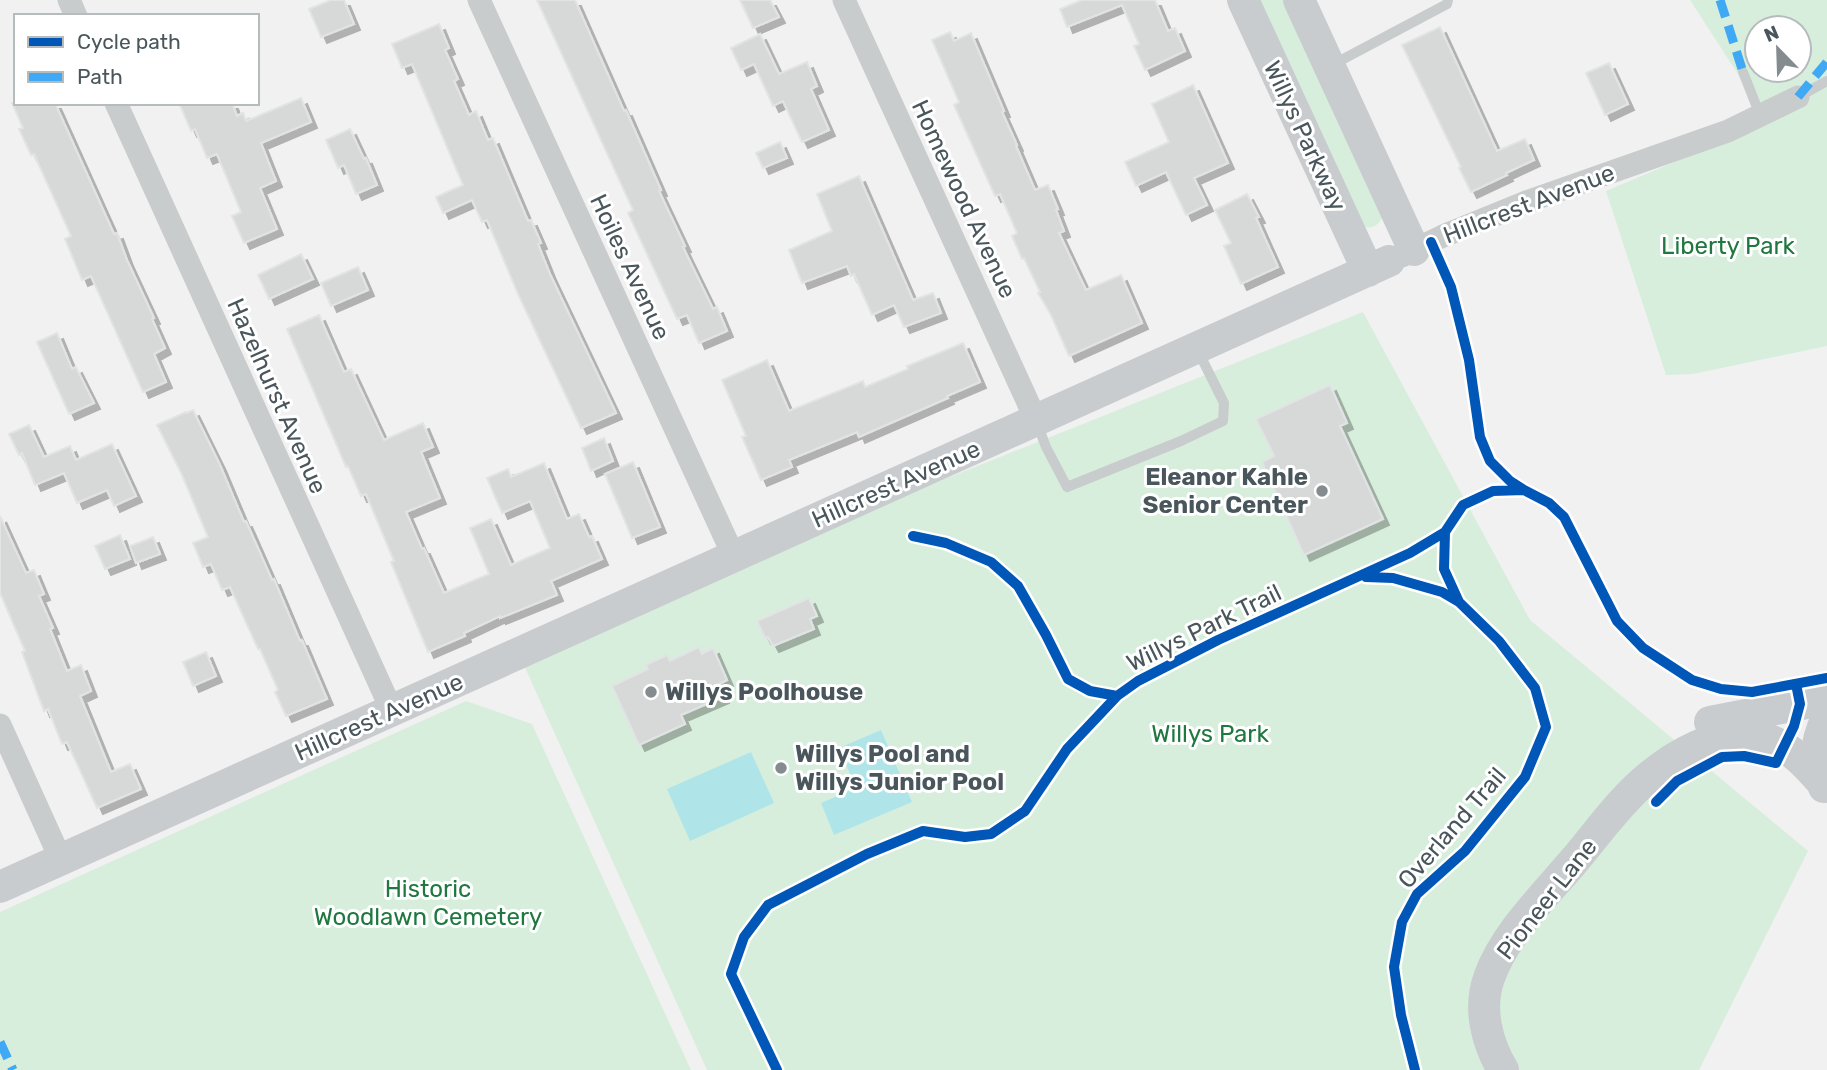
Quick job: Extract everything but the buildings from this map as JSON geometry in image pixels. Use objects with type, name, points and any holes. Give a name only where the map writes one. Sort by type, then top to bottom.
[{"type":"street","name":"Hoiles Avenue","points":[[479,0],[734,557]]},
{"type":"street","name":"Homewood Avenue","points":[[844,0],[1037,420]]},
{"type":"street","name":"Willys Parkway","points":[[1243,0],[1390,261]]},
{"type":"street","name":"Willys Parkway","points":[[1298,0],[1329,67],[1390,261]]},
{"type":"street","name":"Hillcrest Avenue","points":[[0,887],[1390,261],[1529,201],[1728,131],[1798,97]]},
{"type":"street","name":"Hazelhurst Avenue","points":[[117,105],[391,711]]},
{"type":"street","name":"Pioneer Lane","points":[[1503,1070],[1490,1042],[1484,999],[1489,978],[1500,955],[1512,935],[1643,782],[1656,759],[1677,739],[1709,723],[1827,699]]},
{"type":"street","points":[[1825,787],[1817,756],[1821,729],[1827,718]]},
{"type":"street","points":[[0,725],[61,860]]},
{"type":"street","name":"Pioneer Lane","points":[[1643,782],[1674,759],[1708,741],[1734,735],[1760,736],[1784,746],[1802,760],[1825,787]]},
{"type":"lane","points":[[1329,67],[1447,4],[1448,0]]},
{"type":"lane","points":[[1798,97],[1827,81]]},
{"type":"lane","points":[[1748,84],[1760,116]]},
{"type":"lane","points":[[1037,420],[1046,447],[1067,487],[1181,441],[1223,421],[1224,402],[1196,348]]},
{"type":"green space","points":[[1257,0],[1285,0],[1383,215],[1375,226],[1362,226]]},
{"type":"green space","name":"Liberty Park","points":[[1690,0],[1827,0],[1827,346],[1693,374],[1666,375],[1606,191],[1769,122],[1744,84],[1813,84],[1813,14],[1743,14],[1743,82]]},
{"type":"green space","name":"Willys Park","points":[[1363,312],[1530,620],[1808,851],[1699,1070],[707,1070],[517,650]]},
{"type":"green space","name":"Historic Woodlawn Cemetery","points":[[466,701],[532,724],[691,1070],[0,1070],[0,912]]},
{"type":"water","points":[[881,730],[912,802],[834,835],[821,803],[856,788],[839,748]]},
{"type":"water","points":[[751,752],[774,803],[690,841],[667,789]]},
{"type":"marked path","points":[[1720,0],[1743,72]]},
{"type":"marked path","points":[[1798,97],[1827,62]]},
{"type":"marked path","points":[[0,1042],[13,1070]]},
{"type":"cycle path","points":[[1431,242],[1451,287],[1469,360],[1480,437],[1490,461],[1510,481],[1524,490]]},
{"type":"cycle path","name":"Overland Trail","points":[[1415,1070],[1401,1015],[1394,967],[1402,922],[1417,894],[1465,851],[1525,777],[1546,727],[1535,688],[1499,641],[1459,602],[1444,569],[1445,532],[1463,505],[1493,491],[1524,490],[1549,503],[1564,517],[1617,621],[1643,648],[1692,680],[1721,689],[1752,692],[1827,678]]},
{"type":"cycle path","name":"Willys Park Trail","points":[[777,1070],[731,974],[744,937],[768,905],[867,854],[923,831],[965,837],[991,834],[1025,811],[1067,749],[1117,696],[1138,681],[1218,640],[1410,553],[1445,532]]},
{"type":"cycle path","points":[[913,536],[946,543],[991,562],[1018,586],[1068,679],[1090,691],[1117,696]]},
{"type":"cycle path","points":[[1366,577],[1393,578],[1442,592],[1459,602]]},
{"type":"cycle path","points":[[1656,802],[1677,781],[1722,757],[1744,756],[1776,763],[1794,726],[1800,704],[1796,684]]},
{"type":"place","name":"Eleanor Kahle Senior Center","points":[[1322,491]]},
{"type":"place","name":"Willys Poolhouse","points":[[651,692]]},
{"type":"place","name":"Willys Pool and Willys Junior Pool","points":[[781,768]]}]
